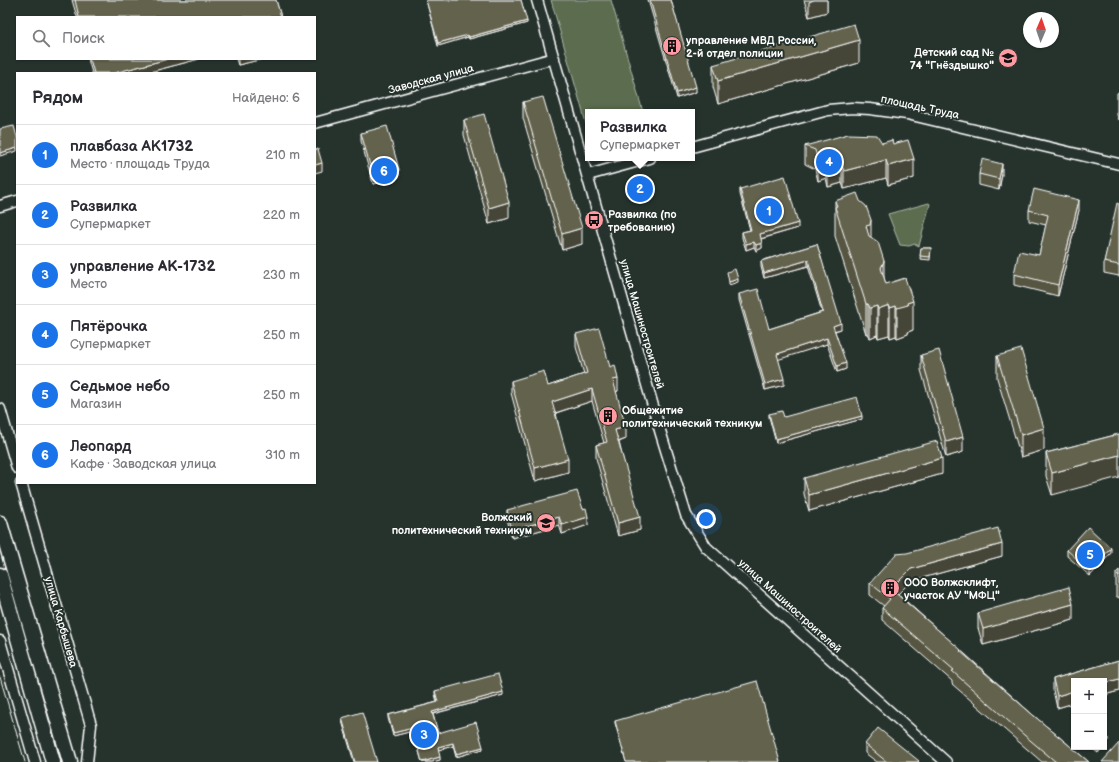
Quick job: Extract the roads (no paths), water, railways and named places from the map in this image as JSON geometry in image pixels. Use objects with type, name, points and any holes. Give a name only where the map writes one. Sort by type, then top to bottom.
[{"type":"street","name":"улица Машиностроителей","points":[[538,0],[660,434],[686,515],[706,547],[946,762]]},
{"type":"street","name":"Заводская улица","points":[[316,123],[554,58]]},
{"type":"street","name":"площадь Труда","points":[[695,146],[828,110],[838,108],[858,108],[907,114],[1119,164]]},
{"type":"street","points":[[588,175],[639,161]]},
{"type":"street","points":[[0,206],[16,201]]},
{"type":"street","points":[[0,409],[16,465]]},
{"type":"street","name":"улица Карбышева","points":[[21,484],[91,725],[86,762]]},
{"type":"street","points":[[0,523],[69,761]]},
{"type":"street","points":[[0,575],[53,762]]},
{"type":"street","points":[[0,641],[35,762]]},
{"type":"tram line","points":[[0,677],[25,762]]},
{"type":"place","name":"управление МВД России, 2-й отдел полиции","points":[[672,46]]},
{"type":"place","name":"Детский сад № 74 \"Гнёздышко\"","points":[[1008,58]]},
{"type":"place","name":"Пятёрочка","points":[[829,162]]},
{"type":"place","name":"Леопард","points":[[384,171]]},
{"type":"place","name":"Развилка","points":[[640,189]]},
{"type":"place","name":"плавбаза АК1732","points":[[769,211]]},
{"type":"place","name":"Развилка (по требованию)","points":[[594,220]]},
{"type":"place","name":"Общежитие политехнический техникум","points":[[608,416]]},
{"type":"place","name":"Волжский политехнический техникум","points":[[546,523]]},
{"type":"place","name":"Седьмое небо","points":[[1090,555]]},
{"type":"place","name":"ООО Волжсклифт, участок АУ \"МФЦ\"","points":[[890,588]]},
{"type":"place","name":"управление AK-1732","points":[[424,735]]}]
